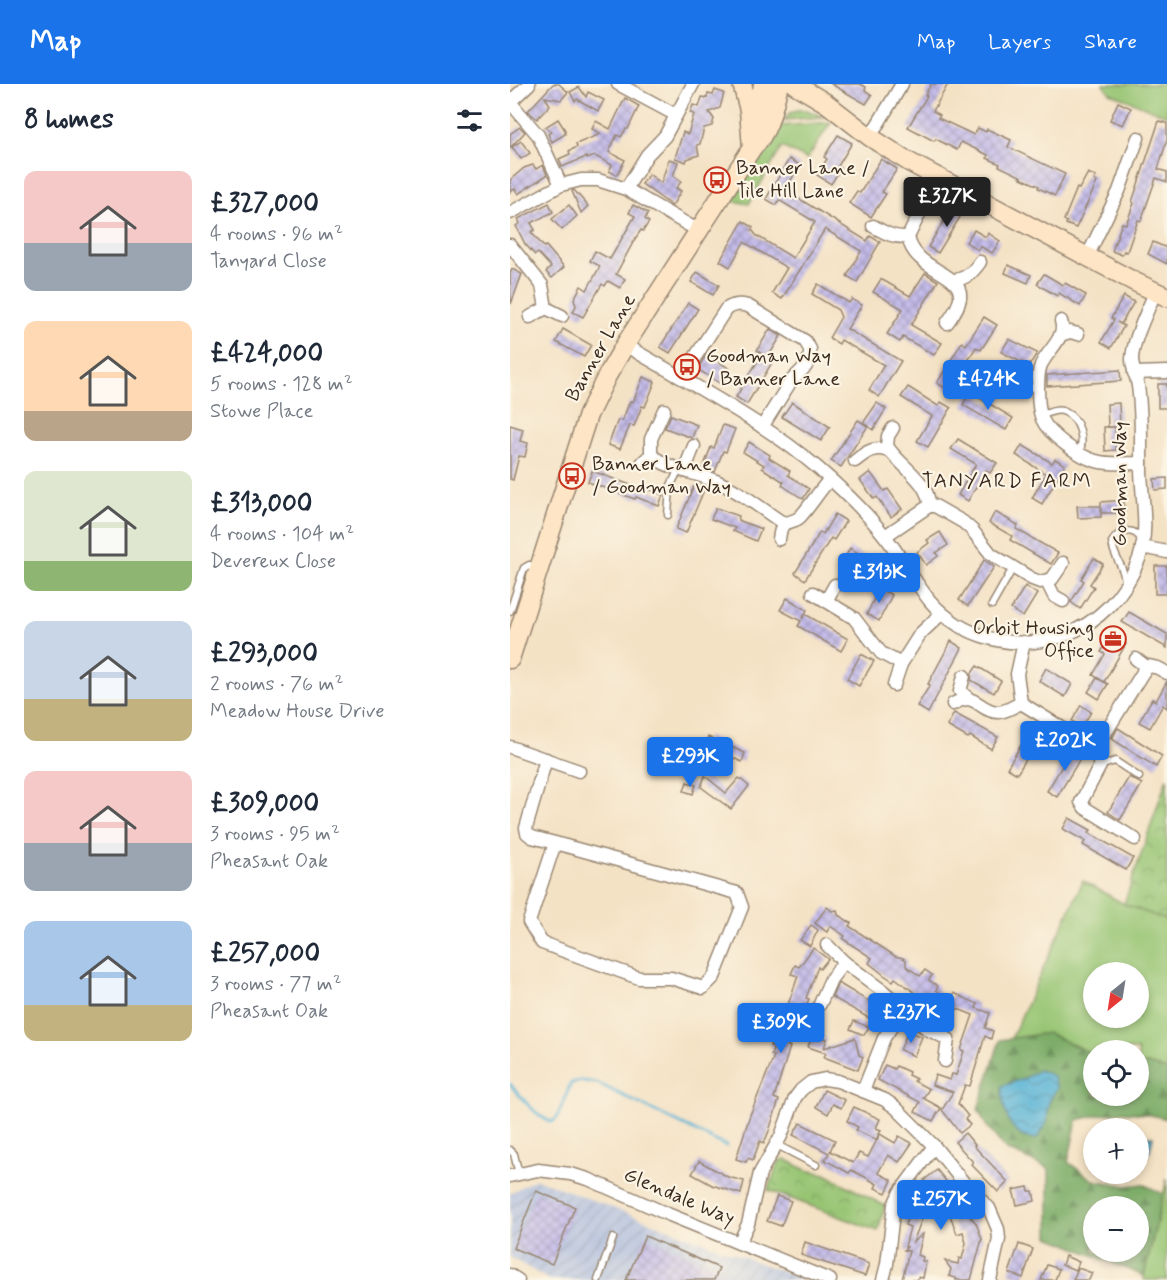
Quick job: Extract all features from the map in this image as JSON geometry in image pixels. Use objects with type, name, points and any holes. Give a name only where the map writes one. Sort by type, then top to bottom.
[{"type":"street","points":[[529,84],[510,102],[538,135],[561,185]]},
{"type":"street","points":[[618,84],[676,115]]},
{"type":"street","points":[[626,189],[647,155],[665,136],[693,84]]},
{"type":"street","points":[[742,84],[748,110],[752,148]]},
{"type":"street","points":[[870,137],[902,84]]},
{"type":"street","points":[[777,85],[826,103],[870,137],[937,178],[1161,294]]},
{"type":"street","name":"Banner Lane","points":[[510,659],[588,415],[625,345],[752,148],[777,85]]},
{"type":"street","points":[[1087,257],[1119,191],[1138,138]]},
{"type":"street","points":[[937,178],[908,237],[915,255],[954,280],[959,287],[960,298],[947,323]]},
{"type":"street","points":[[510,213],[561,185],[581,180],[598,180],[626,189],[699,231]]},
{"type":"street","points":[[873,226],[889,235],[908,237]]},
{"type":"street","points":[[510,245],[542,285],[546,308]]},
{"type":"street","points":[[954,280],[971,273],[980,262]]},
{"type":"street","name":"Goodman Way","points":[[625,345],[762,427],[807,459],[861,508],[942,613],[964,629],[987,638],[1024,642],[1057,638],[1080,628],[1112,605],[1125,586],[1143,545],[1138,385],[1132,360],[1134,349],[1161,294]]},
{"type":"street","points":[[690,365],[726,309],[732,305],[748,306],[805,341],[810,349],[806,366],[790,381],[762,427]]},
{"type":"street","points":[[546,308],[562,316]]},
{"type":"street","points":[[530,317],[546,308]]},
{"type":"street","points":[[1061,321],[1063,330],[1041,365],[1038,388],[1041,416],[1048,428],[1079,453],[1104,463],[1141,463]]},
{"type":"street","points":[[1060,335],[1070,332],[1078,334]]},
{"type":"street","points":[[1134,373],[1167,372]]},
{"type":"street","points":[[664,410],[651,439],[647,458],[715,481],[743,495],[780,521],[794,522],[830,479]]},
{"type":"street","points":[[893,428],[887,441],[890,451],[922,487],[928,498],[929,506]]},
{"type":"street","points":[[681,470],[694,447]]},
{"type":"street","points":[[855,460],[868,451],[878,448],[890,451]]},
{"type":"street","points":[[885,537],[929,506],[935,506],[963,522],[976,534],[985,548],[1032,579],[1047,582],[1056,575],[1063,564]]},
{"type":"street","points":[[779,539],[782,527],[786,523]]},
{"type":"street","points":[[1143,545],[1167,552]]},
{"type":"street","points":[[1047,582],[1054,596],[1063,601]]},
{"type":"street","points":[[826,601],[835,585]]},
{"type":"street","points":[[813,593],[854,618],[881,653],[901,664]]},
{"type":"street","points":[[894,685],[901,664],[920,634],[942,613]]},
{"type":"street","points":[[1021,703],[1017,674],[1024,642]]},
{"type":"street","points":[[1136,659],[1144,665],[1143,672]]},
{"type":"street","points":[[1094,744],[1106,732],[1149,666],[1167,673]]},
{"type":"street","points":[[964,676],[960,691],[990,710],[999,712],[1021,703]]},
{"type":"street","points":[[953,704],[962,698],[968,698]]},
{"type":"street","points":[[1021,703],[1080,739],[1094,744]]},
{"type":"street","points":[[1094,744],[1100,766],[1080,802],[1084,808],[1135,839]]},
{"type":"street","points":[[510,747],[579,771]]},
{"type":"street","points":[[546,759],[526,828],[527,833],[532,837],[555,843],[737,893],[742,907],[714,977],[703,988],[671,978],[639,978],[542,943],[529,922],[555,843]]},
{"type":"street","points":[[827,945],[844,962],[927,1029],[948,1039],[945,1061]]},
{"type":"street","points":[[820,1004],[831,979],[844,962]]},
{"type":"street","points":[[862,1091],[884,1038],[903,1009]]},
{"type":"street","points":[[739,1243],[748,1224],[760,1173],[776,1144],[795,1098],[811,1082],[825,1079],[838,1081],[885,1100],[895,1107],[949,1162],[964,1183],[989,1208],[995,1218],[999,1239],[990,1280]]},
{"type":"street","points":[[883,1280],[894,1205],[900,1192],[934,1146]]},
{"type":"street","name":"Glendale Way","points":[[515,1175],[538,1170],[588,1179],[830,1280]]},
{"type":"street","points":[[510,1275],[518,1280]]},
{"type":"lane","points":[[986,378],[1002,386],[1038,388]]},
{"type":"lane","points":[[1041,416],[1057,411],[1065,412],[1082,433],[1083,442],[1079,453]]},
{"type":"lane","points":[[668,515],[670,487],[681,470]]},
{"type":"lane","points":[[1125,586],[1125,573],[1113,550],[1112,542],[1118,534],[1127,531],[1136,533],[1143,545]]},
{"type":"lane","points":[[510,611],[524,568],[529,565],[539,568]]},
{"type":"lane","points":[[992,605],[1013,568]]},
{"type":"lane","points":[[1100,766],[1115,761],[1139,777]]},
{"type":"lane","points":[[776,1144],[816,1164]]},
{"type":"lane","points":[[510,1150],[514,1154],[515,1175]]},
{"type":"lane","points":[[598,1280],[613,1238]]},
{"type":"shaded area","points":[[536,1179],[805,1280],[549,1280],[510,1257],[510,1193]]},
{"type":"green space","points":[[1103,84],[1167,84],[1167,116],[1110,93]]},
{"type":"green space","points":[[807,110],[824,117],[784,120],[791,112]]},
{"type":"green space","points":[[831,122],[807,159],[782,147],[749,204],[732,201],[780,126]]},
{"type":"green space","points":[[1167,778],[1167,920],[1124,904]]},
{"type":"green space","points":[[1083,881],[1124,904],[1167,920],[1167,1101],[1149,1094],[1149,1040],[1083,1040],[1083,1069],[1010,1041]]},
{"type":"green space","points":[[1048,1033],[1083,1049],[1083,1106],[1149,1106],[1149,1064],[1167,1070],[1167,1119],[1122,1112],[1077,1120],[1068,1162],[1083,1173],[1083,1184],[1126,1186],[1143,1184],[1163,1194],[1149,1254],[1149,1196],[1083,1196],[1083,1251],[1049,1237],[1049,1169],[1005,1149],[986,1125],[978,1109],[1000,1040]]},
{"type":"green space","points":[[785,1159],[806,1170],[825,1174],[885,1206],[878,1231],[768,1190],[779,1161]]},
{"type":"green space","points":[[1167,1179],[1167,1280],[1144,1280]]},
{"type":"green space","points":[[1110,1262],[1147,1262],[1144,1276]]},
{"type":"water","points":[[1039,1070],[1053,1076],[1057,1088],[1049,1102],[1047,1122],[1037,1139],[1022,1136],[1012,1126],[1004,1106],[1002,1086]]},
{"type":"water","points":[[1149,1137],[1153,1137],[1149,1152]]},
{"type":"building","points":[[553,84],[559,84],[568,92],[561,100],[545,97],[550,105],[537,119],[528,111]]},
{"type":"building","points":[[831,84],[860,84],[866,87],[865,90],[872,95],[866,104]]},
{"type":"building","points":[[931,84],[948,84],[933,111],[940,115],[938,118],[974,135],[978,128],[986,132],[987,129],[1011,140],[1008,147],[1065,174],[1055,196],[999,166],[1000,164],[987,158],[988,155],[961,142],[957,150],[908,127],[927,96],[925,95]]},
{"type":"building","points":[[579,87],[586,97],[588,92],[604,100],[598,111],[577,99],[575,101],[570,92]]},
{"type":"building","points":[[715,90],[724,93],[720,108],[709,112],[714,119],[712,126],[704,128],[700,144],[697,145],[699,155],[687,159],[686,162],[675,158],[683,132],[688,134],[694,114],[690,113],[693,105],[699,107],[702,97],[707,98],[708,94],[713,95]]},
{"type":"building","points":[[625,98],[639,106],[628,129],[621,137],[617,135],[609,152],[625,160],[617,175],[609,171],[612,165],[595,156],[587,159],[586,157],[562,167],[559,159],[570,154],[569,151],[577,147],[576,144],[601,134],[592,129],[596,121],[610,129]]},
{"type":"building","points":[[1118,102],[1131,108],[1123,125],[1110,120]]},
{"type":"building","points":[[558,119],[565,134],[552,142],[548,134],[551,132],[545,127]]},
{"type":"building","points":[[1159,121],[1167,123],[1167,140],[1158,169],[1167,172],[1167,182],[1156,178],[1141,221],[1138,220],[1127,252],[1124,251],[1122,255],[1112,251],[1122,223],[1126,224],[1134,203],[1132,202]]},
{"type":"building","points":[[520,127],[525,132],[510,148],[510,134]]},
{"type":"building","points":[[838,135],[852,143],[838,166],[841,168],[831,184],[817,175],[827,159],[824,157]]},
{"type":"building","points":[[521,141],[530,153],[521,159],[512,147]]},
{"type":"building","points":[[669,159],[678,162],[673,176],[681,182],[676,188],[681,191],[672,206],[642,184],[649,174],[661,183]]},
{"type":"building","points":[[789,159],[800,165],[785,190],[867,241],[870,236],[880,242],[857,282],[847,276],[861,251],[825,229],[782,299],[772,293],[787,268],[744,242],[730,267],[720,261],[743,221],[753,227],[752,230],[757,236],[793,258],[815,222],[779,200],[776,205],[766,199]]},
{"type":"building","points":[[881,159],[897,169],[882,192],[886,194],[871,217],[849,203],[857,191],[860,193]]},
{"type":"building","points":[[533,165],[536,169],[543,165],[547,175],[518,194],[515,189],[510,192],[510,180],[524,168]]},
{"type":"building","points":[[1088,173],[1096,177],[1094,180],[1097,182],[1076,228],[1066,224],[1064,220],[1077,188],[1079,189]]},
{"type":"building","points":[[574,190],[588,206],[581,213],[572,191]]},
{"type":"building","points":[[955,202],[965,209],[938,253],[928,247]]},
{"type":"building","points":[[549,203],[553,212],[531,223],[535,230],[531,232],[564,267],[552,278],[546,272],[551,267],[538,253],[535,255],[525,244],[516,226],[520,223],[518,219]]},
{"type":"building","points":[[569,205],[577,216],[562,230],[552,219]]},
{"type":"building","points":[[633,205],[648,213],[645,219],[649,222],[635,239],[616,274],[625,279],[620,288],[608,281],[605,286],[602,284],[583,317],[573,312],[576,306],[574,299],[581,286],[587,290],[600,266],[590,261],[595,251],[610,259],[635,216],[629,213]]},
{"type":"building","points":[[974,230],[986,237],[988,233],[1000,241],[992,253],[980,246],[978,250],[966,242]]},
{"type":"building","points":[[1153,242],[1167,248],[1167,264],[1148,254]]},
{"type":"building","points":[[1008,265],[1031,275],[1028,283],[1005,273]]},
{"type":"building","points":[[512,269],[522,274],[511,304],[510,274]]},
{"type":"building","points":[[697,272],[719,285],[713,295],[691,282]]},
{"type":"building","points":[[925,273],[938,281],[911,325],[942,343],[934,355],[903,337],[900,342],[887,334],[903,309],[873,292],[881,279],[910,296]]},
{"type":"building","points":[[1044,274],[1086,295],[1080,306],[1059,293],[1057,296],[1037,284]]},
{"type":"building","points":[[818,284],[849,303],[852,299],[862,305],[847,329],[901,361],[879,397],[869,390],[884,365],[841,340],[839,344],[829,338],[841,317],[838,310],[812,294]]},
{"type":"building","points":[[1124,296],[1134,302],[1121,324],[1117,322],[1124,326],[1111,348],[1101,342]]},
{"type":"building","points":[[688,303],[698,309],[670,353],[660,347]]},
{"type":"building","points":[[984,317],[997,325],[981,350],[976,347],[950,391],[937,383],[962,342],[966,345]]},
{"type":"building","points":[[563,329],[591,345],[584,357],[556,342]]},
{"type":"building","points":[[770,329],[781,336],[768,357],[773,361],[747,404],[736,397],[762,354],[757,350]]},
{"type":"building","points":[[1009,339],[1037,353],[1029,366],[1001,352]]},
{"type":"building","points":[[707,354],[730,369],[721,384],[697,369]]},
{"type":"building","points":[[1120,370],[1121,381],[1047,386],[1047,375]]},
{"type":"building","points":[[643,377],[655,382],[645,407],[642,406],[634,426],[630,425],[620,449],[608,445],[618,420],[622,421],[630,401],[633,402]]},
{"type":"building","points":[[1158,384],[1167,384],[1167,408],[1158,408]]},
{"type":"building","points":[[908,387],[938,406],[941,402],[951,408],[928,447],[917,441],[932,416],[901,397]]},
{"type":"building","points":[[970,392],[1013,418],[1006,430],[963,405]]},
{"type":"building","points":[[792,402],[830,427],[821,441],[782,417]]},
{"type":"building","points":[[877,403],[886,409],[873,430],[863,423]]},
{"type":"building","points":[[1119,403],[1120,427],[1108,427],[1107,404]]},
{"type":"building","points":[[671,415],[697,425],[692,438],[665,428]]},
{"type":"building","points":[[858,420],[868,426],[841,467],[831,461]]},
{"type":"building","points":[[510,425],[523,429],[520,441],[528,443],[525,457],[519,456],[513,480],[510,479]]},
{"type":"building","points":[[723,425],[735,429],[715,472],[703,468]]},
{"type":"building","points":[[1104,427],[1115,427],[1116,450],[1105,451]]},
{"type":"building","points":[[958,439],[997,463],[990,473],[986,470],[968,501],[958,495],[976,464],[951,449]]},
{"type":"building","points":[[749,442],[770,455],[769,458],[790,471],[788,475],[809,489],[803,499],[782,485],[784,482],[762,468],[764,465],[743,452]]},
{"type":"building","points":[[1022,445],[1052,463],[1055,459],[1065,465],[1042,504],[1032,498],[1046,474],[1016,455]]},
{"type":"building","points":[[592,471],[663,495],[659,506],[588,482]]},
{"type":"building","points":[[870,472],[884,491],[888,489],[902,509],[891,517],[877,497],[874,499],[860,480]]},
{"type":"building","points":[[1167,478],[1167,489],[1155,490],[1154,479]]},
{"type":"building","points":[[694,486],[704,490],[686,533],[676,529]]},
{"type":"building","points":[[1124,501],[1125,513],[1101,513],[1101,517],[1078,518],[1077,506],[1101,506],[1101,502]]},
{"type":"building","points":[[716,508],[739,516],[738,520],[761,529],[756,541],[733,531],[735,528],[711,519]]},
{"type":"building","points":[[995,512],[1018,525],[1016,529],[1058,553],[1051,564],[1010,540],[1012,536],[989,523]]},
{"type":"building","points":[[835,514],[846,521],[834,540],[831,538],[805,580],[795,573],[820,532],[823,534]]},
{"type":"building","points":[[940,532],[948,545],[936,553],[938,556],[926,565],[917,552],[929,543],[927,540]]},
{"type":"building","points":[[850,548],[863,556],[857,566],[859,563],[872,570],[864,583],[851,576],[856,569],[843,561]]},
{"type":"building","points":[[1094,558],[1103,564],[1090,584],[1094,587],[1080,609],[1071,602]]},
{"type":"building","points":[[984,560],[994,567],[968,606],[959,600]]},
{"type":"building","points":[[1155,566],[1167,566],[1167,594],[1155,594]]},
{"type":"building","points":[[1025,586],[1037,594],[1023,617],[1011,609]]},
{"type":"building","points":[[879,588],[892,595],[879,621],[867,614]]},
{"type":"building","points":[[787,598],[807,610],[802,619],[805,614],[848,639],[841,651],[798,626],[801,621],[780,610]]},
{"type":"building","points":[[1129,612],[1167,634],[1167,648],[1122,622]]},
{"type":"building","points":[[1111,635],[1126,644],[1104,682],[1093,675],[1105,654],[1101,652]]},
{"type":"building","points":[[951,641],[962,648],[928,713],[917,706]]},
{"type":"building","points":[[861,654],[874,661],[859,686],[847,679]]},
{"type":"building","points":[[977,666],[1001,681],[994,693],[971,680],[972,673]]},
{"type":"building","points":[[1046,668],[1072,684],[1065,697],[1039,681]]},
{"type":"building","points":[[1097,678],[1108,684],[1099,699],[1088,692]]},
{"type":"building","points":[[1167,681],[1167,708],[1163,705],[1150,728],[1139,722],[1152,699],[1156,701]]},
{"type":"building","points":[[1081,705],[1091,712],[1082,727],[1072,721]]},
{"type":"building","points":[[954,713],[998,737],[991,749],[947,726]]},
{"type":"building","points":[[1034,724],[1044,730],[1017,774],[1007,768]]},
{"type":"building","points":[[1118,728],[1162,756],[1156,767],[1112,739]]},
{"type":"building","points":[[708,737],[745,753],[742,762],[704,745]]},
{"type":"building","points":[[1073,748],[1083,754],[1057,797],[1047,791]]},
{"type":"building","points":[[705,776],[726,793],[739,778],[749,786],[731,809],[701,787]]},
{"type":"building","points":[[1129,777],[1142,784],[1120,820],[1108,812]]},
{"type":"building","points":[[687,782],[696,785],[693,794],[684,791]]},
{"type":"building","points":[[1069,818],[1091,830],[1089,833],[1133,858],[1126,870],[1083,845],[1085,841],[1063,829]]},
{"type":"building","points":[[827,907],[832,911],[837,910],[838,915],[851,923],[849,926],[895,956],[906,960],[906,966],[920,976],[925,970],[932,975],[929,980],[938,986],[936,990],[950,1000],[954,993],[978,1004],[976,1008],[990,1013],[985,1028],[993,1031],[991,1039],[985,1036],[970,1086],[965,1085],[958,1104],[968,1116],[965,1119],[970,1125],[960,1133],[942,1110],[953,1092],[932,1085],[935,1075],[950,1080],[952,1074],[956,1075],[964,1051],[961,1050],[973,1015],[953,1007],[947,1016],[895,978],[893,981],[884,975],[869,963],[872,958],[843,939],[845,936],[830,926],[827,932],[815,923]]},
{"type":"building","points":[[811,925],[818,930],[810,946],[800,940]]},
{"type":"building","points":[[813,948],[828,959],[820,969],[818,967],[806,998],[809,999],[807,1004],[820,1012],[812,1031],[796,1025],[774,1098],[779,1100],[764,1143],[760,1141],[753,1160],[748,1158],[746,1162],[736,1159],[750,1115],[774,1056],[771,1055],[774,1047],[770,1046],[774,1031],[772,1028],[781,1016],[784,1017],[798,976],[791,974],[795,965],[799,967]]},
{"type":"building","points":[[838,983],[868,1001],[871,996],[882,1003],[872,1020],[832,997]]},
{"type":"building","points":[[854,1021],[869,1027],[864,1035],[850,1029]]},
{"type":"building","points":[[908,1031],[922,1037],[914,1056],[900,1050]]},
{"type":"building","points":[[813,1033],[827,1039],[824,1048],[855,1038],[859,1055],[863,1057],[858,1070],[824,1057],[826,1053],[808,1047]]},
{"type":"building","points":[[885,1065],[894,1069],[896,1066],[909,1072],[908,1075],[916,1079],[914,1081],[929,1089],[923,1098],[941,1108],[933,1121],[915,1112],[920,1102],[878,1080]]},
{"type":"building","points":[[824,1090],[845,1100],[841,1108],[833,1104],[828,1114],[816,1107]]},
{"type":"building","points":[[854,1107],[880,1119],[876,1128],[881,1130],[876,1140],[856,1130],[858,1127],[847,1121]]},
{"type":"building","points":[[800,1123],[835,1140],[830,1151],[853,1163],[859,1153],[868,1157],[880,1134],[895,1143],[899,1136],[912,1143],[899,1162],[888,1155],[878,1173],[892,1180],[886,1193],[875,1188],[877,1184],[865,1177],[851,1170],[849,1173],[825,1160],[829,1153],[793,1135]]},
{"type":"building","points":[[965,1133],[974,1146],[1008,1182],[998,1192],[971,1164],[973,1162],[955,1142]]},
{"type":"building","points":[[699,1161],[728,1177],[744,1181],[741,1194],[712,1185],[692,1174]]},
{"type":"building","points":[[937,1170],[950,1186],[945,1189],[976,1223],[982,1239],[971,1280],[956,1280],[949,1276],[951,1269],[945,1261],[958,1264],[959,1258],[962,1259],[966,1243],[963,1232],[957,1234],[949,1212],[937,1197],[927,1206],[913,1242],[923,1234],[918,1255],[923,1257],[922,1261],[926,1262],[923,1278],[902,1280],[909,1251],[904,1250],[907,1247],[905,1247],[910,1227],[905,1225],[914,1199],[929,1186],[924,1180]]},
{"type":"building","points":[[1028,1187],[1029,1191],[1033,1191],[1035,1201],[1017,1205],[1013,1190]]},
{"type":"building","points":[[536,1191],[575,1207],[552,1264],[513,1248]]},
{"type":"building","points":[[777,1196],[791,1201],[781,1226],[767,1221]]},
{"type":"building","points":[[645,1236],[719,1268],[714,1280],[626,1280]]},
{"type":"building","points":[[805,1242],[869,1264],[865,1276],[801,1255]]},
{"type":"building","points":[[1019,1244],[1033,1249],[1023,1278],[1009,1273]]},
{"type":"building","points":[[1065,1256],[1079,1262],[1076,1270],[1062,1265]]},
{"type":"building","points":[[1047,1265],[1059,1269],[1055,1280],[1041,1280]]},
{"type":"building","points":[[1078,1268],[1092,1273],[1089,1280],[1073,1280]]},
{"type":"waterway","points":[[510,1084],[535,1111],[552,1122],[557,1118],[571,1083],[581,1081],[597,1083],[726,1146]]},
{"type":"place","name":"Banner Lane / Tile Hill Lane","points":[[717,180]]},
{"type":"place","name":"Goodman Way / Banner Lane","points":[[687,367]]},
{"type":"place","name":"Banner Lane / Goodman Way","points":[[572,476]]},
{"type":"place","name":"Orbit Housing Office","points":[[1113,639]]},
{"type":"district","name":"TANYARD FARM","points":[[1007,481]]}]
